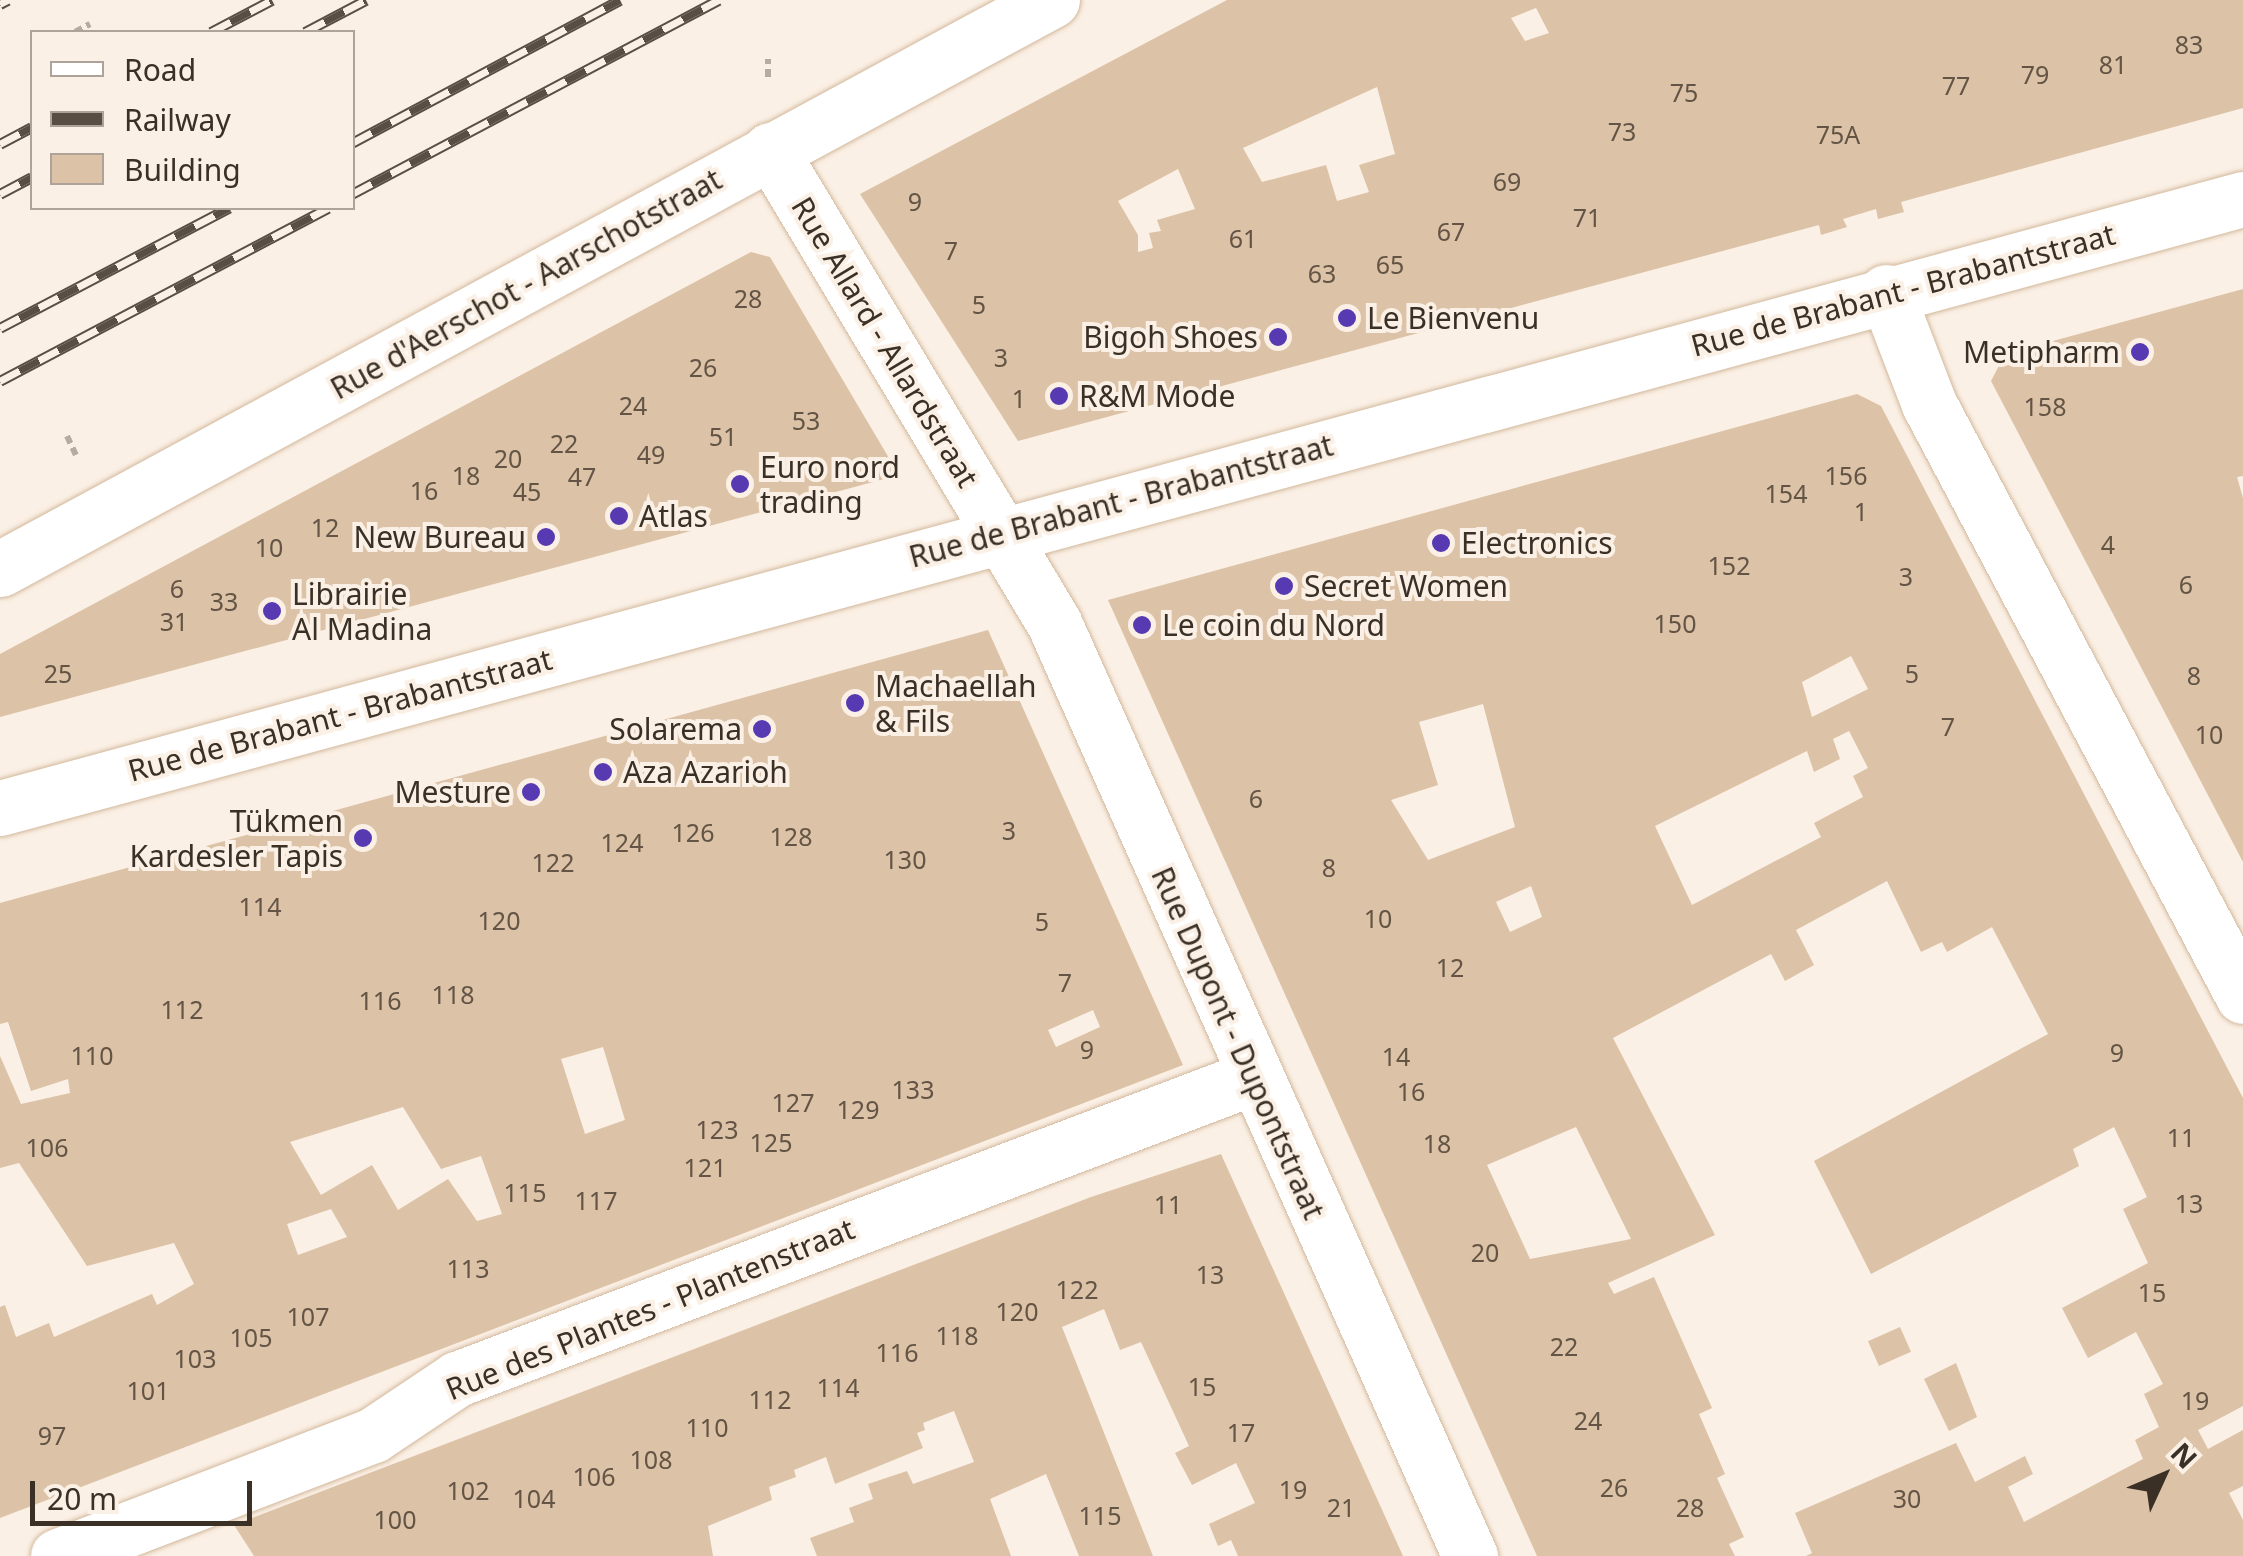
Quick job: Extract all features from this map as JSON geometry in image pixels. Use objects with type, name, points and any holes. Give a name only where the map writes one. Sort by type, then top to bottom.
[{"type":"street","name":"Rue d'Aerschot - Aarschotstraat","points":[[0,569],[1052,0]]},
{"type":"street","name":"Rue Allard - Allardstraat","points":[[770,150],[1000,533]]},
{"type":"street","name":"Rue de Brabant - Brabantstraat","points":[[0,808],[1886,292],[2243,199]]},
{"type":"street","points":[[1886,292],[1929,404],[2243,996]]},
{"type":"street","name":"Rue Dupont - Dupontstraat","points":[[1000,533],[1054,623],[1251,1078],[1470,1556]]},
{"type":"street","name":"Rue des Plantes - Plantenstraat","points":[[58,1556],[373,1435],[456,1378],[1251,1078]]},
{"type":"path","points":[[78,30],[90,24]]},
{"type":"building","points":[[1227,0],[2243,0],[2243,108],[1901,202],[1904,212],[1878,219],[1876,209],[1843,219],[1847,227],[1821,235],[1819,225],[1018,441],[860,194]],"holes":[[[1536,8],[1549,33],[1525,41],[1511,18]],[[1377,87],[1395,154],[1359,165],[1369,192],[1337,201],[1326,165],[1262,182],[1243,148]],[[1178,169],[1195,209],[1157,220],[1161,231],[1149,233],[1153,248],[1138,252],[1138,235],[1118,201]]]},
{"type":"building","points":[[751,252],[770,257],[899,475],[0,717],[0,654]]},
{"type":"building","points":[[2243,289],[2243,476],[2237,477],[2243,498],[2243,862],[1991,381],[2005,354]]},
{"type":"building","points":[[1857,394],[1881,406],[2243,1098],[2243,1406],[2198,1430],[2208,1449],[2243,1430],[2243,1486],[2229,1493],[2243,1520],[2243,1556],[1806,1556],[1812,1553],[1795,1513],[1956,1443],[1975,1482],[2025,1456],[2033,1474],[2008,1487],[2024,1522],[2143,1459],[2135,1440],[2159,1427],[2144,1394],[2163,1384],[2136,1332],[2088,1358],[2062,1308],[2148,1263],[2123,1209],[2147,1197],[2114,1127],[2073,1149],[2079,1166],[1871,1274],[1814,1161],[2048,1034],[1992,927],[1947,952],[1942,942],[1921,952],[1887,881],[1796,930],[1814,965],[1785,981],[1771,954],[1613,1038],[1715,1235],[1608,1283],[1614,1294],[1654,1277],[1712,1408],[1699,1414],[1725,1474],[1717,1478],[1744,1537],[1729,1544],[1735,1556],[1537,1556],[1108,600]],"holes":[[[1851,656],[1868,689],[1812,717],[1802,682]],[[1483,704],[1515,827],[1428,860],[1391,800],[1438,785],[1419,722]],[[1849,731],[1868,768],[1853,776],[1863,797],[1814,823],[1821,837],[1692,905],[1655,826],[1807,751],[1814,772],[1840,759],[1833,739]],[[1531,886],[1542,917],[1510,932],[1496,902]],[[1576,1127],[1631,1239],[1530,1259],[1487,1165]]]},
{"type":"building","points":[[988,630],[1183,1065],[0,1518],[0,1307],[5,1305],[16,1337],[49,1323],[54,1337],[152,1294],[157,1305],[194,1284],[174,1243],[87,1266],[19,1163],[0,1168],[0,1056],[21,1104],[70,1093],[68,1079],[31,1091],[8,1022],[0,1024],[0,903]],"holes":[[[1093,1010],[1100,1027],[1056,1047],[1048,1030]],[[603,1047],[625,1120],[585,1134],[561,1059]],[[403,1107],[441,1169],[481,1156],[502,1214],[477,1221],[448,1179],[398,1210],[372,1165],[321,1195],[290,1142]],[[331,1209],[347,1237],[298,1255],[287,1224]]]},
{"type":"building","points":[[1221,1154],[1403,1556],[1238,1556],[1231,1540],[1218,1546],[1209,1524],[1255,1503],[1236,1463],[1192,1485],[1175,1453],[1189,1446],[1141,1342],[1120,1350],[1104,1309],[1062,1327],[1153,1556],[1079,1556],[1046,1474],[990,1499],[1011,1556],[817,1556],[810,1538],[854,1522],[849,1508],[873,1499],[868,1484],[907,1471],[913,1484],[974,1462],[954,1411],[923,1423],[925,1430],[917,1433],[923,1448],[835,1484],[826,1457],[794,1470],[796,1477],[769,1487],[772,1500],[708,1526],[713,1556],[254,1556],[234,1525],[1091,1197]]},
{"type":"building","points":[[1900,1327],[1911,1352],[1879,1366],[1868,1341]]},
{"type":"building","points":[[1956,1363],[1977,1417],[1949,1431],[1924,1379]]},
{"type":"railway","points":[[0,4],[8,0]]},
{"type":"railway","points":[[215,30],[272,0]]},
{"type":"railway","points":[[309,30],[366,0]]},
{"type":"railway","points":[[355,141],[620,0]]},
{"type":"railway","points":[[355,192],[719,0]]},
{"type":"railway","points":[[0,144],[30,128]]},
{"type":"railway","points":[[0,194],[30,178]]},
{"type":"railway","points":[[0,328],[225,210]]},
{"type":"railway","points":[[0,381],[324,210]]},
{"type":"place","name":"Le Bienvenu","points":[[1347,318]]},
{"type":"place","name":"Bigoh Shoes","points":[[1278,337]]},
{"type":"place","name":"Metipharm","points":[[2140,352]]},
{"type":"place","name":"R&M Mode","points":[[1059,396]]},
{"type":"place","name":"Euro nord trading","points":[[740,484]]},
{"type":"place","name":"Atlas","points":[[619,516]]},
{"type":"place","name":"New Bureau","points":[[546,537]]},
{"type":"place","name":"Electronics","points":[[1441,543]]},
{"type":"place","name":"Secret Women","points":[[1284,586]]},
{"type":"place","name":"Librairie Al Madina","points":[[272,611]]},
{"type":"place","name":"Le coin du Nord","points":[[1142,625]]},
{"type":"place","name":"Machaellah & Fils","points":[[855,703]]},
{"type":"place","name":"Solarema","points":[[762,729]]},
{"type":"place","name":"Aza Azarioh","points":[[603,772]]},
{"type":"place","name":"Mesture","points":[[531,792]]},
{"type":"place","name":"Tükmen Kardesler Tapis","points":[[363,838]]}]
